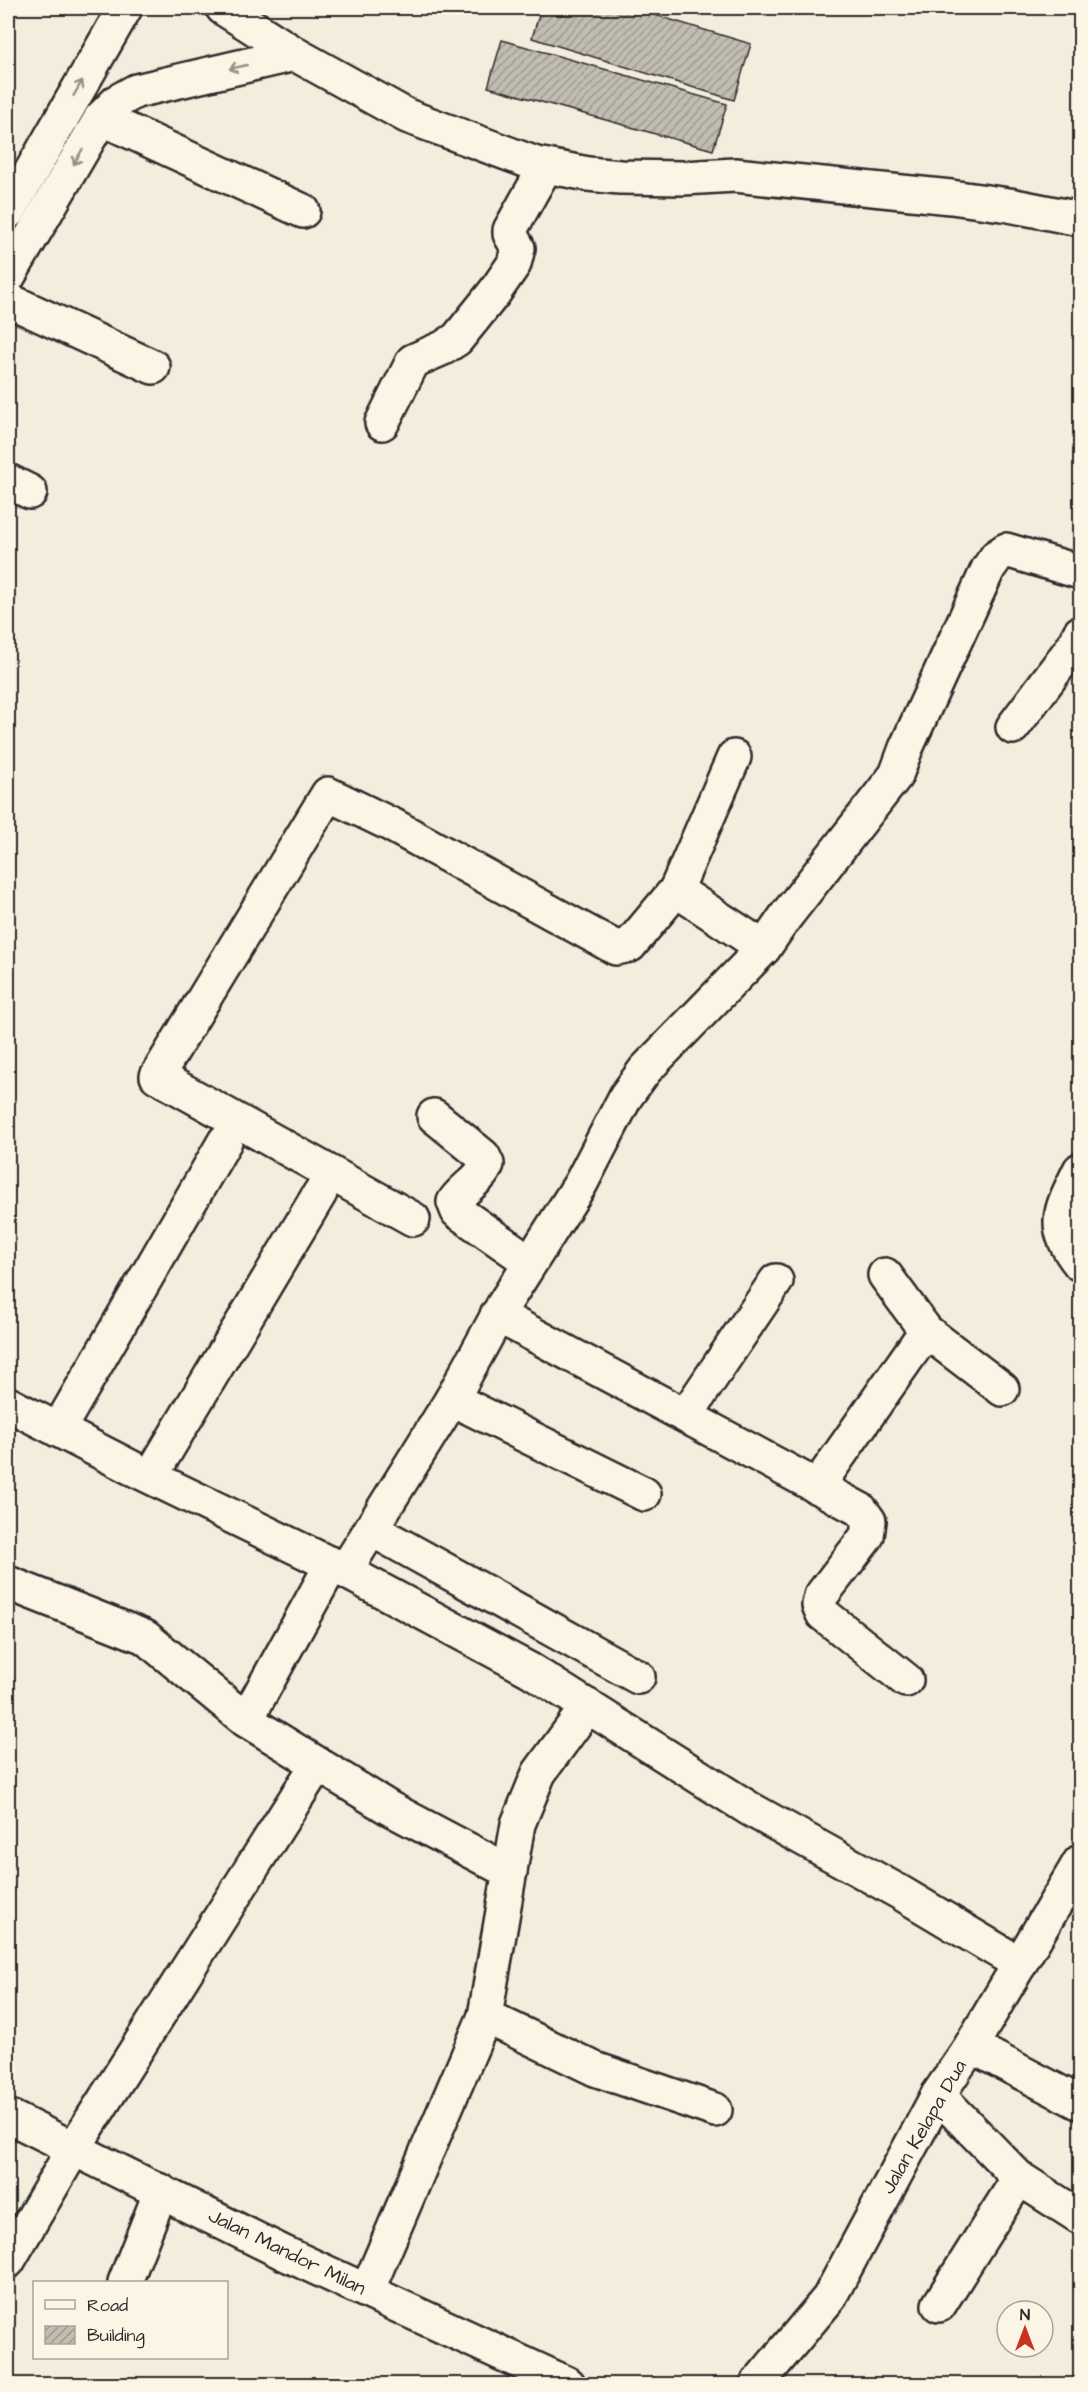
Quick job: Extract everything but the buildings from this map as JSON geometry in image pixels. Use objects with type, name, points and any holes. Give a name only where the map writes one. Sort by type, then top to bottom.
[{"type":"street","points":[[223,8],[295,54],[407,116],[536,164],[588,174],[620,177],[683,178],[735,175],[951,197],[1009,205],[1080,219]]},
{"type":"street","points":[[8,212],[120,9]]},
{"type":"street","points":[[8,277],[21,225],[101,117],[118,101],[136,91],[295,54]]},
{"type":"street","points":[[101,117],[303,211]]},
{"type":"street","points":[[382,423],[413,361],[457,339],[514,264],[518,248],[510,230],[546,166]]},
{"type":"street","points":[[8,300],[153,367]]},
{"type":"street","points":[[246,1720],[338,1567],[371,1529],[452,1399],[497,1316],[581,1183],[626,1096],[645,1070],[764,948],[786,916],[896,775],[906,748],[983,580],[997,556],[1006,550],[1080,572]]},
{"type":"street","points":[[1013,727],[1072,648],[1080,633]]},
{"type":"street","points":[[413,1220],[157,1076],[328,794],[392,825],[616,948],[630,945],[676,890],[734,757]]},
{"type":"street","points":[[676,890],[764,948]]},
{"type":"street","points":[[434,1116],[483,1156],[487,1164],[484,1172],[460,1193],[454,1202],[458,1212],[530,1262]]},
{"type":"street","points":[[58,1430],[225,1141]]},
{"type":"street","points":[[1080,1170],[1062,1209],[1061,1230],[1068,1249],[1080,1264]]},
{"type":"street","points":[[151,1476],[320,1193]]},
{"type":"street","points":[[885,1275],[926,1331],[1002,1389]]},
{"type":"street","points":[[686,1415],[776,1281]]},
{"type":"street","points":[[497,1316],[861,1510],[868,1521],[867,1536],[821,1596],[819,1605],[823,1614],[906,1680]]},
{"type":"street","points":[[817,1487],[926,1331]]},
{"type":"street","points":[[452,1399],[644,1494]]},
{"type":"street","points":[[8,1404],[338,1567],[530,1670],[750,1809],[901,1893],[1020,1964]]},
{"type":"street","points":[[371,1529],[638,1677]]},
{"type":"street","points":[[8,1583],[145,1638],[246,1720],[389,1808],[510,1872]]},
{"type":"street","points":[[367,2291],[485,2016],[518,1824],[539,1773],[588,1706]]},
{"type":"street","points":[[8,2260],[74,2148],[317,1765]]},
{"type":"street","name":"Jalan Kelapa Dua","points":[[757,2385],[829,2298],[938,2095],[1020,1964],[1080,1862]]},
{"type":"street","points":[[485,2016],[595,2069],[715,2110]]},
{"type":"street","points":[[970,2046],[1080,2103]]},
{"type":"street","points":[[938,2095],[1019,2178],[1080,2217]]},
{"type":"street","name":"Jalan Mandor Milan","points":[[8,2116],[284,2253],[568,2385]]},
{"type":"street","points":[[939,2305],[1019,2178]]},
{"type":"street","points":[[126,2281],[161,2192]]}]
